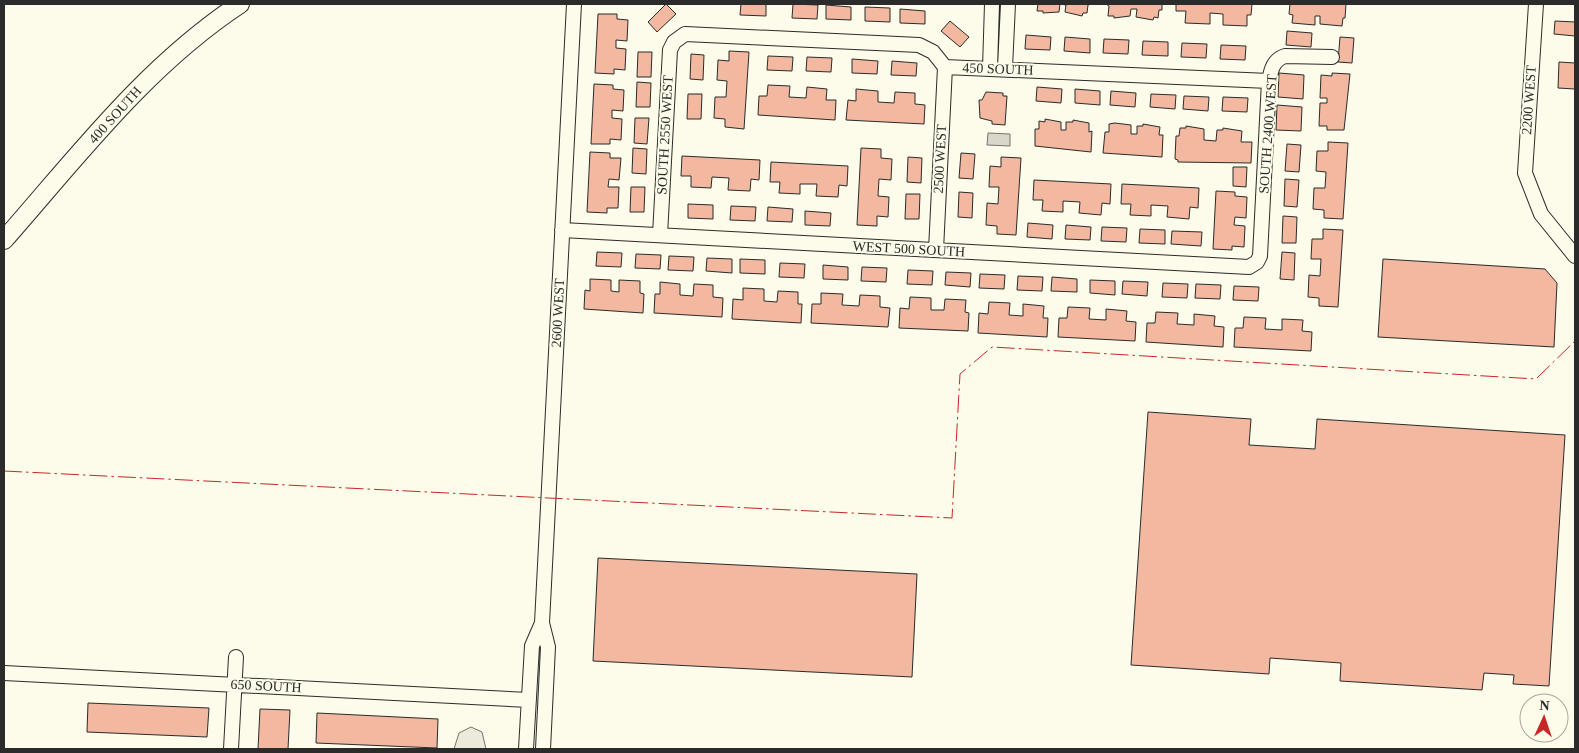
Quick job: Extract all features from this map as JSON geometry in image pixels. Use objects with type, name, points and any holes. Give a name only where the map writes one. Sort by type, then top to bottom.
[{"type":"main road","name":"400 SOUTH","points":[[4,240],[153,73],[185,44],[240,4]]},
{"type":"street","name":"2600 WEST","points":[[543,749],[548,647],[542,623],[574,4]]},
{"type":"street","points":[[990,68],[992,4]]},
{"type":"street","points":[[1005,68],[1008,4]]},
{"type":"street","name":"2200 WEST","points":[[1536,4],[1525,173],[1541,214],[1575,256]]},
{"type":"street","name":"450 SOUTH","points":[[677,38],[694,34],[919,45],[933,52],[945,67],[1005,68],[1269,81]]},
{"type":"street","name":"SOUTH 2550 WEST","points":[[660,234],[670,50],[677,38]]},
{"type":"street","name":"SOUTH 2400 WEST","points":[[1255,264],[1260,256],[1269,81],[1273,66],[1282,56],[1332,57]]},
{"type":"street","name":"2500 WEST","points":[[936,250],[945,67]]},
{"type":"street","name":"WEST 500 SOUTH","points":[[562,230],[1244,267],[1255,264]]},
{"type":"street","name":"2600 WEST","points":[[526,749],[532,646],[542,623]]},
{"type":"street","points":[[231,749],[236,658]]},
{"type":"street","name":"650 SOUTH","points":[[4,672],[529,700]]},
{"type":"shaded area","points":[[988,133],[1010,134],[1010,146],[987,145]]},
{"type":"shaded area","points":[[471,727],[482,732],[486,749],[454,749],[459,733]]},
{"type":"building","points":[[666,4],[676,14],[657,32],[648,22]]},
{"type":"building","points":[[741,4],[766,4],[766,16],[740,15]]},
{"type":"building","points":[[793,4],[818,5],[817,19],[792,18]]},
{"type":"building","points":[[1038,4],[1060,4],[1059,12],[1043,13],[1043,11],[1037,11]]},
{"type":"building","points":[[1060,4],[1091,4],[1088,5],[1087,13],[1083,13],[1082,16],[1065,12],[1066,5]]},
{"type":"building","points":[[1106,4],[1162,4],[1162,10],[1159,10],[1158,18],[1154,17],[1153,20],[1136,17],[1137,9],[1131,9],[1130,16],[1114,18],[1114,16],[1108,16],[1109,6]]},
{"type":"building","points":[[1176,4],[1252,4],[1251,15],[1247,15],[1247,26],[1223,25],[1223,14],[1210,13],[1210,24],[1185,23],[1186,11],[1176,11]]},
{"type":"building","points":[[1290,4],[1346,4],[1345,18],[1343,18],[1342,26],[1320,24],[1320,16],[1315,16],[1315,25],[1292,23],[1293,15],[1289,14]]},
{"type":"building","points":[[826,5],[851,7],[851,20],[826,19]]},
{"type":"building","points":[[865,7],[890,8],[890,22],[865,21]]},
{"type":"building","points":[[900,9],[925,11],[925,24],[900,23]]},
{"type":"building","points":[[598,14],[617,14],[617,19],[628,20],[627,41],[616,40],[616,48],[626,49],[625,70],[614,69],[614,74],[595,73]]},
{"type":"building","points":[[950,21],[969,37],[960,47],[941,31]]},
{"type":"building","points":[[1555,21],[1575,22],[1575,36],[1554,34]]},
{"type":"building","points":[[1287,31],[1312,33],[1311,47],[1286,45]]},
{"type":"building","points":[[1026,35],[1051,37],[1050,50],[1025,49]]},
{"type":"building","points":[[1065,37],[1090,39],[1090,53],[1064,51]]},
{"type":"building","points":[[1340,37],[1354,38],[1352,63],[1338,62]]},
{"type":"building","points":[[1104,39],[1129,40],[1128,54],[1103,53]]},
{"type":"building","points":[[1143,41],[1168,42],[1168,56],[1142,55]]},
{"type":"building","points":[[1182,43],[1207,44],[1206,58],[1181,57]]},
{"type":"building","points":[[1221,45],[1246,46],[1245,60],[1220,59]]},
{"type":"building","points":[[729,51],[749,52],[744,129],[725,127],[725,119],[714,118],[715,97],[726,97],[727,81],[717,80],[718,60],[729,61]]},
{"type":"building","points":[[638,52],[652,52],[651,77],[637,77]]},
{"type":"building","points":[[691,54],[704,55],[703,80],[690,79]]},
{"type":"building","points":[[768,56],[793,57],[792,71],[767,70]]},
{"type":"building","points":[[807,57],[832,58],[831,72],[806,71]]},
{"type":"building","points":[[852,59],[878,61],[877,74],[852,73]]},
{"type":"building","points":[[892,61],[917,63],[916,76],[891,75]]},
{"type":"building","points":[[1559,62],[1575,63],[1575,89],[1558,88]]},
{"type":"building","points":[[1279,73],[1304,75],[1303,99],[1278,97]]},
{"type":"building","points":[[1332,73],[1350,74],[1344,130],[1327,130],[1327,126],[1319,126],[1320,103],[1327,103],[1327,98],[1320,98],[1321,75],[1332,76]]},
{"type":"building","points":[[637,82],[651,83],[650,107],[636,107]]},
{"type":"building","points":[[594,84],[613,85],[613,89],[624,90],[623,111],[612,110],[612,118],[622,119],[621,140],[610,139],[610,144],[591,144]]},
{"type":"building","points":[[768,85],[790,86],[789,97],[806,98],[807,87],[827,89],[826,100],[836,100],[835,120],[758,115],[759,96],[767,96]]},
{"type":"building","points":[[1037,87],[1062,89],[1061,103],[1036,101]]},
{"type":"building","points":[[856,89],[878,91],[878,102],[894,103],[895,92],[915,93],[915,104],[925,105],[924,124],[846,120],[848,100],[856,101]]},
{"type":"building","points":[[1075,89],[1100,91],[1100,105],[1075,103]]},
{"type":"building","points":[[1111,91],[1136,93],[1135,107],[1110,105]]},
{"type":"building","points":[[986,92],[1003,93],[1003,96],[1007,96],[1005,125],[992,124],[992,121],[980,118],[979,100],[982,100]]},
{"type":"building","points":[[688,94],[702,94],[701,119],[687,119]]},
{"type":"building","points":[[1151,94],[1176,95],[1175,109],[1150,107]]},
{"type":"building","points":[[1184,96],[1209,97],[1208,111],[1183,109]]},
{"type":"building","points":[[1223,97],[1248,98],[1247,112],[1222,111]]},
{"type":"building","points":[[1277,105],[1302,107],[1301,131],[1276,130]]},
{"type":"building","points":[[635,118],[649,118],[647,144],[634,143]]},
{"type":"building","points":[[1045,119],[1061,122],[1061,130],[1066,130],[1066,122],[1073,122],[1073,120],[1089,123],[1089,132],[1092,131],[1091,152],[1035,146],[1035,129],[1039,129],[1039,121],[1045,122]]},
{"type":"building","points":[[1109,124],[1131,125],[1131,134],[1137,134],[1137,126],[1143,126],[1143,124],[1160,127],[1159,135],[1163,135],[1162,157],[1103,153],[1105,132],[1109,132]]},
{"type":"building","points":[[1186,126],[1204,129],[1204,140],[1216,141],[1217,130],[1223,130],[1223,128],[1242,131],[1241,142],[1252,142],[1251,163],[1178,162],[1175,159],[1176,136],[1179,136],[1180,128],[1186,128]]},
{"type":"building","points":[[1328,142],[1348,143],[1343,219],[1324,218],[1324,210],[1313,209],[1314,188],[1325,188],[1326,172],[1316,171],[1317,151],[1328,151]]},
{"type":"building","points":[[1287,144],[1301,145],[1299,172],[1285,171]]},
{"type":"building","points":[[633,148],[647,149],[646,174],[632,173]]},
{"type":"building","points":[[861,148],[881,149],[881,158],[892,159],[891,180],[879,179],[878,196],[889,197],[888,217],[877,216],[877,226],[857,225]]},
{"type":"building","points":[[590,152],[610,153],[610,158],[621,158],[619,180],[609,179],[608,187],[619,187],[618,208],[607,208],[607,213],[587,212]]},
{"type":"building","points":[[961,153],[975,154],[973,179],[959,178]]},
{"type":"building","points":[[682,156],[760,160],[759,180],[751,179],[750,191],[728,190],[729,178],[712,177],[711,188],[691,187],[691,176],[681,176]]},
{"type":"building","points":[[908,157],[922,158],[921,183],[907,182]]},
{"type":"building","points":[[1001,157],[1021,158],[1016,235],[997,234],[997,226],[986,225],[987,203],[998,204],[999,187],[989,187],[990,166],[1001,167]]},
{"type":"building","points":[[771,162],[848,166],[847,186],[839,185],[838,197],[816,196],[817,184],[800,184],[800,194],[779,193],[780,182],[770,182]]},
{"type":"building","points":[[1233,167],[1247,167],[1246,187],[1233,186]]},
{"type":"building","points":[[1285,179],[1299,180],[1297,207],[1284,206]]},
{"type":"building","points":[[1034,180],[1111,184],[1110,204],[1102,203],[1101,215],[1079,213],[1080,202],[1063,201],[1063,212],[1042,211],[1043,200],[1033,200]]},
{"type":"building","points":[[1122,184],[1199,188],[1198,208],[1190,207],[1189,219],[1167,217],[1168,206],[1151,205],[1151,216],[1130,215],[1131,204],[1121,204]]},
{"type":"building","points":[[631,187],[645,187],[644,212],[630,212]]},
{"type":"building","points":[[1216,191],[1235,192],[1235,196],[1247,197],[1246,218],[1235,217],[1234,225],[1245,226],[1244,247],[1232,246],[1232,250],[1213,249]]},
{"type":"building","points":[[959,192],[973,193],[972,218],[958,217]]},
{"type":"building","points":[[906,194],[920,194],[919,219],[905,219]]},
{"type":"building","points":[[688,204],[713,205],[713,219],[688,218]]},
{"type":"building","points":[[731,206],[756,207],[755,221],[730,220]]},
{"type":"building","points":[[768,207],[793,209],[792,222],[767,221]]},
{"type":"building","points":[[805,211],[831,213],[830,226],[805,225]]},
{"type":"building","points":[[1283,216],[1297,217],[1296,243],[1282,243]]},
{"type":"building","points":[[1028,223],[1053,225],[1052,239],[1027,237]]},
{"type":"building","points":[[1066,225],[1091,227],[1090,240],[1065,239]]},
{"type":"building","points":[[1102,227],[1127,228],[1126,242],[1101,241]]},
{"type":"building","points":[[1140,229],[1165,230],[1165,244],[1139,243]]},
{"type":"building","points":[[1323,229],[1343,230],[1338,307],[1319,306],[1319,298],[1308,297],[1309,275],[1320,276],[1321,259],[1311,259],[1312,239],[1323,239]]},
{"type":"building","points":[[1172,231],[1202,232],[1201,246],[1171,244]]},
{"type":"building","points":[[597,252],[622,253],[621,267],[596,266]]},
{"type":"building","points":[[1282,252],[1295,253],[1294,280],[1280,279]]},
{"type":"building","points":[[636,254],[661,255],[660,269],[635,268]]},
{"type":"building","points":[[669,256],[694,257],[693,271],[668,270]]},
{"type":"building","points":[[707,258],[732,259],[732,273],[706,271]]},
{"type":"building","points":[[740,259],[765,260],[765,274],[740,273]]},
{"type":"building","points":[[1383,259],[1545,269],[1557,283],[1554,347],[1378,337]]},
{"type":"building","points":[[780,263],[805,264],[804,278],[779,277]]},
{"type":"building","points":[[823,265],[848,267],[848,280],[823,279]]},
{"type":"building","points":[[862,267],[887,268],[886,282],[861,281]]},
{"type":"building","points":[[908,270],[933,271],[932,285],[907,284]]},
{"type":"building","points":[[946,272],[971,273],[970,287],[945,285]]},
{"type":"building","points":[[980,274],[1005,275],[1004,289],[979,288]]},
{"type":"building","points":[[1018,276],[1043,277],[1042,291],[1017,290]]},
{"type":"building","points":[[1052,277],[1077,279],[1077,292],[1051,291]]},
{"type":"building","points":[[590,279],[611,280],[611,291],[619,292],[619,280],[640,281],[640,293],[644,294],[643,313],[584,309],[585,290],[590,291]]},
{"type":"building","points":[[1090,280],[1115,281],[1115,295],[1090,293]]},
{"type":"building","points":[[1123,281],[1148,282],[1147,296],[1122,294]]},
{"type":"building","points":[[660,282],[680,284],[680,295],[693,296],[694,284],[713,285],[713,297],[723,298],[722,317],[654,313],[655,294],[660,294]]},
{"type":"building","points":[[1163,283],[1188,284],[1187,298],[1162,297]]},
{"type":"building","points":[[1196,284],[1221,285],[1220,299],[1195,298]]},
{"type":"building","points":[[1234,286],[1259,287],[1258,301],[1233,300]]},
{"type":"building","points":[[743,288],[764,289],[764,301],[777,302],[778,291],[798,292],[798,304],[802,304],[801,323],[732,319],[733,299],[743,300]]},
{"type":"building","points":[[821,293],[843,294],[842,305],[859,306],[860,295],[880,296],[880,307],[890,308],[888,327],[811,323],[812,304],[821,304]]},
{"type":"building","points":[[910,297],[931,298],[931,310],[944,310],[945,299],[966,300],[965,312],[969,313],[968,331],[899,328],[900,308],[909,309]]},
{"type":"building","points":[[989,302],[1010,303],[1009,315],[1023,316],[1023,304],[1044,306],[1043,318],[1048,318],[1047,337],[978,333],[979,313],[988,314]]},
{"type":"building","points":[[1068,307],[1090,308],[1089,319],[1106,320],[1106,309],[1127,311],[1126,321],[1136,322],[1135,341],[1058,337],[1059,318],[1067,318]]},
{"type":"building","points":[[1156,312],[1178,313],[1177,324],[1194,325],[1194,314],[1215,316],[1214,326],[1224,327],[1223,347],[1146,342],[1147,323],[1155,323]]},
{"type":"building","points":[[1244,317],[1266,318],[1265,329],[1282,330],[1282,319],[1303,320],[1302,331],[1312,332],[1311,351],[1234,347],[1235,328],[1243,328]]},
{"type":"building","points":[[1148,412],[1251,419],[1249,445],[1315,449],[1317,419],[1565,435],[1549,686],[1513,684],[1514,675],[1484,673],[1482,690],[1340,681],[1341,663],[1270,658],[1269,674],[1131,665]]},
{"type":"building","points":[[598,558],[917,574],[912,677],[593,661]]},
{"type":"building","points":[[88,703],[209,708],[207,737],[87,732]]},
{"type":"building","points":[[260,709],[290,710],[288,749],[258,749]]},
{"type":"building","points":[[317,713],[438,719],[437,748],[316,743]]},
{"type":"power","points":[[4,471],[952,518],[960,374],[992,347],[1536,379],[1575,341]]}]
